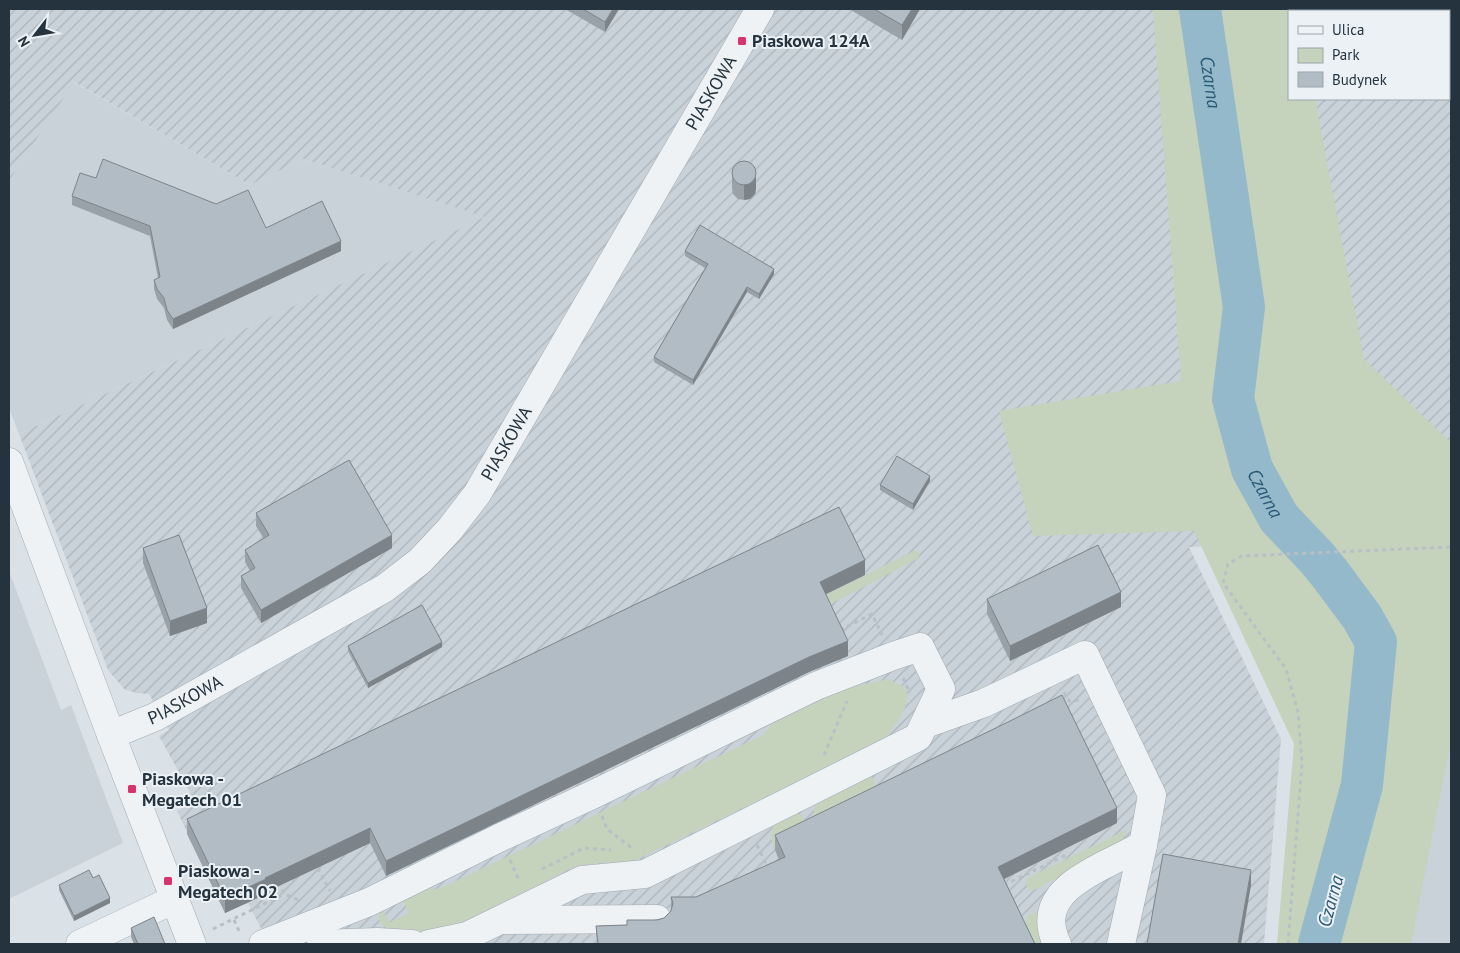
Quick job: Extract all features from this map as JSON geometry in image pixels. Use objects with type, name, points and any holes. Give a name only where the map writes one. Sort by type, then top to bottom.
[{"type":"street","name":"PIASKOWA","points":[[111,735],[155,717],[385,588],[420,561],[450,530],[476,494],[760,9]]},
{"type":"street","points":[[9,462],[111,735],[192,944]]},
{"type":"street","points":[[263,944],[368,902],[816,686],[920,647],[942,689],[918,737],[646,874],[582,880],[467,936],[429,944]]},
{"type":"street","points":[[925,724],[984,703],[1085,654],[1152,795],[1121,944]]},
{"type":"street","points":[[1057,944],[1050,921],[1055,903],[1065,889],[1080,878],[1143,845]]},
{"type":"street","points":[[80,944],[175,898]]},
{"type":"street","points":[[500,920],[657,919]]},
{"type":"street","points":[[471,934],[627,933]]},
{"type":"street","points":[[321,944],[412,944]]},
{"type":"path","points":[[1288,944],[1302,763],[1298,712],[1286,669],[1223,583],[1228,564],[1242,556],[1451,548]]},
{"type":"path","points":[[824,755],[857,670]]},
{"type":"path","points":[[1060,685],[1069,701],[1084,700]]},
{"type":"path","points":[[592,795],[607,829],[637,852]]},
{"type":"path","points":[[1004,885],[1074,852]]},
{"type":"path","points":[[277,878],[284,894],[308,903]]},
{"type":"shaded area","points":[[9,9],[1451,9],[1451,540],[1189,547],[1281,739],[1264,944],[278,944],[264,934],[248,903],[225,913],[177,811],[188,805],[185,796],[190,792],[159,736],[169,730],[149,694],[136,693],[124,689],[108,670],[19,434],[485,217],[303,159],[250,185],[74,82],[9,181]]},
{"type":"shaded area","points":[[73,82],[250,185],[303,159],[486,217],[19,434],[9,408],[9,181]]},
{"type":"shaded area","points":[[9,571],[61,710],[71,705],[123,843],[9,899]]},
{"type":"shaded area","points":[[1451,592],[1451,944],[1337,944]]},
{"type":"green space","points":[[1153,9],[1308,9],[1288,10],[1288,100],[1315,100],[1364,359],[1451,443],[1451,740],[1411,944],[1277,944],[1294,744],[1194,531],[1033,536],[999,411],[1181,381]]},
{"type":"green space","points":[[914,551],[919,553],[917,559],[825,607],[820,597]]},
{"type":"green space","points":[[888,679],[902,686],[906,691],[907,698],[903,712],[886,738],[634,861],[578,865],[461,924],[433,931],[414,932],[390,929],[383,926],[379,920],[381,908],[390,922],[409,913],[401,896],[419,888],[439,889],[763,735],[779,715],[831,692]]},
{"type":"green space","points":[[871,775],[882,798],[820,828],[814,815],[817,802]]},
{"type":"green space","points":[[798,813],[803,817],[811,832],[775,850],[771,835],[774,824],[783,817]]},
{"type":"green space","points":[[1126,830],[1123,840],[1114,849],[1032,891],[1028,889],[1026,884],[1027,878]]},
{"type":"green space","points":[[1041,909],[1047,944],[1034,944],[1025,925],[1028,915]]},
{"type":"building","points":[[583,9],[613,9],[605,22]]},
{"type":"building","points":[[874,9],[912,9],[902,25]]},
{"type":"building","points":[[103,159],[216,204],[248,190],[266,228],[322,201],[341,241],[173,319],[154,280],[160,277],[150,226],[72,196],[80,173],[96,178]]},
{"type":"building","points":[[744,161],[753,164],[756,173],[753,182],[744,185],[735,182],[732,173],[735,164]]},
{"type":"building","points":[[700,225],[774,269],[759,294],[747,287],[693,380],[654,357],[708,264],[685,251]]},
{"type":"building","points":[[897,456],[930,476],[913,504],[880,485]]},
{"type":"building","points":[[349,460],[392,535],[261,610],[241,576],[255,568],[245,550],[269,535],[256,513]]},
{"type":"building","points":[[839,507],[865,560],[820,582],[848,641],[809,657],[386,861],[370,828],[225,898],[187,819]]},
{"type":"building","points":[[179,535],[207,608],[170,621],[143,548]]},
{"type":"building","points":[[1098,545],[1121,592],[1010,646],[987,599]]},
{"type":"building","points":[[422,605],[442,642],[368,683],[348,646]]},
{"type":"building","points":[[1062,695],[1117,808],[998,867],[1035,944],[595,944],[598,943],[596,926],[627,925],[627,920],[657,920],[664,918],[671,911],[673,903],[671,897],[696,897],[785,857],[775,835]]},
{"type":"building","points":[[1163,854],[1251,870],[1238,944],[1147,944]]},
{"type":"building","points":[[89,870],[93,878],[99,875],[110,898],[74,916],[59,885]]},
{"type":"building","points":[[154,917],[165,944],[138,944],[131,928]]},
{"type":"waterway","name":"Czarna","points":[[1200,9],[1244,307],[1233,399],[1252,469],[1279,518],[1330,574],[1362,617],[1376,642],[1362,785],[1319,944]]},
{"type":"place","name":"Piaskowa 124A","points":[[742,41]]},
{"type":"place","name":"Piaskowa - Megatech 01","points":[[132,789]]},
{"type":"place","name":"Piaskowa - Megatech 02","points":[[168,881]]}]
